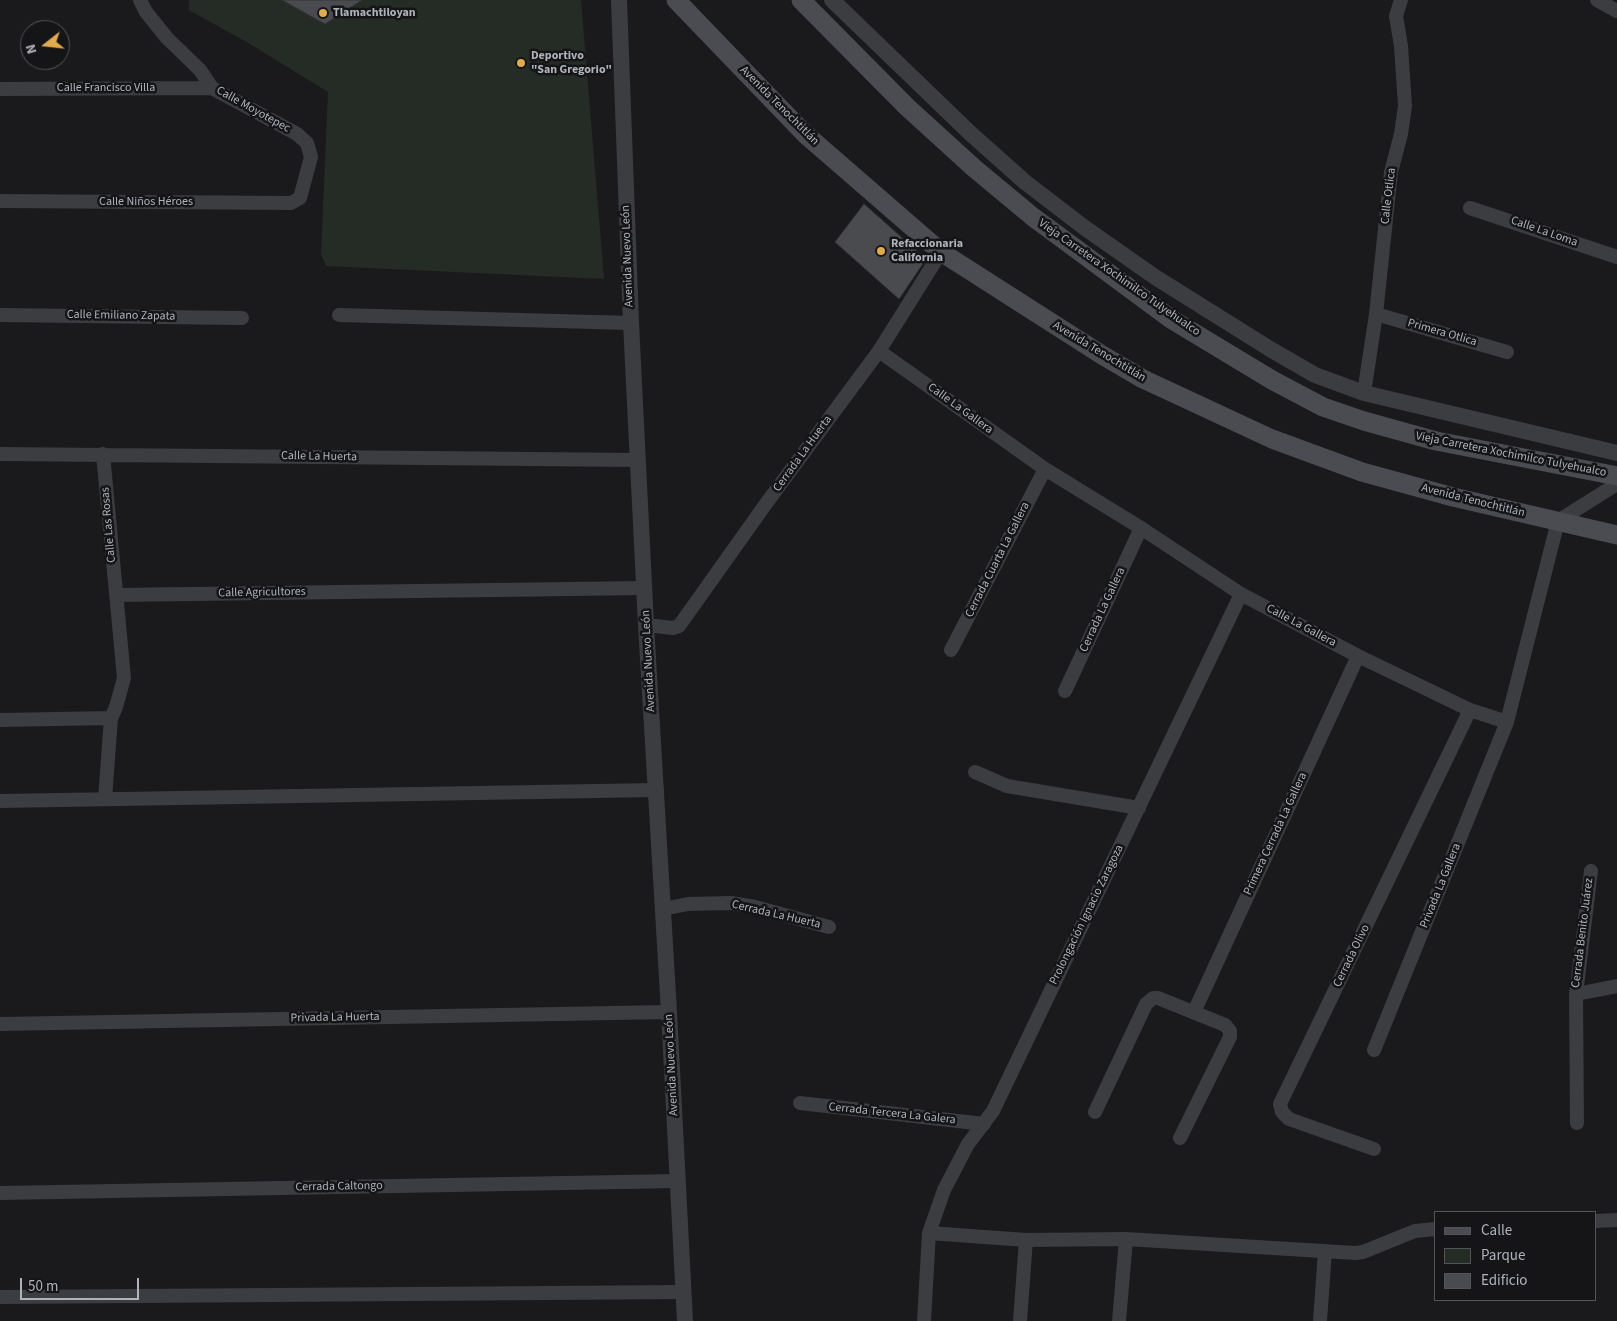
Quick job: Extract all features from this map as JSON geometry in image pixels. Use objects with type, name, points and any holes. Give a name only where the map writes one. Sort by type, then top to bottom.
[{"type":"main road","name":"Avenida Tenochtitlán","points":[[676,0],[805,134],[941,252],[1094,350],[1143,379],[1272,438],[1362,472],[1453,497],[1617,535]]},
{"type":"main road","name":"Vieja Carretera Xochimilco Tulyehualco","points":[[801,0],[907,107],[974,168],[1033,217],[1171,319],[1272,380],[1323,407],[1364,422],[1436,441],[1617,476]]},
{"type":"street","name":"Calle Moyotepec","points":[[140,0],[146,12],[167,38],[200,70],[212,88],[297,134],[307,143],[311,157],[300,198],[292,203]]},
{"type":"street","name":"Avenida Nuevo León","points":[[619,0],[631,323],[646,625],[657,790],[685,1321]]},
{"type":"street","points":[[832,0],[970,133],[1025,182],[1085,228],[1155,277],[1270,350],[1316,374],[1364,393],[1617,453]]},
{"type":"street","name":"Calle Otlica","points":[[1364,393],[1376,314],[1391,172],[1401,134],[1405,106],[1401,46],[1396,16],[1401,0]]},
{"type":"street","points":[[1597,0],[1617,11]]},
{"type":"street","name":"Calle Francisco Villa","points":[[0,89],[212,88]]},
{"type":"street","name":"Calle Niños Héroes","points":[[0,201],[292,203]]},
{"type":"street","name":"Calle La Loma","points":[[1470,208],[1617,257]]},
{"type":"street","name":"Cerrada La Huerta","points":[[646,625],[673,628],[679,626],[879,351],[941,252]]},
{"type":"street","name":"Primera Otlica","points":[[1376,314],[1507,352]]},
{"type":"street","name":"Calle Emiliano Zapata","points":[[0,315],[242,318]]},
{"type":"street","points":[[340,315],[631,323]]},
{"type":"street","name":"Calle La Gallera","points":[[879,351],[1044,469],[1141,528],[1241,594],[1358,656],[1470,710],[1507,722]]},
{"type":"street","name":"Calle La Huerta","points":[[0,454],[638,460]]},
{"type":"street","name":"Calle Las Rosas","points":[[103,454],[116,595]]},
{"type":"street","name":"Cerrada Cuarta La Gallera","points":[[951,650],[1044,469]]},
{"type":"street","points":[[1507,722],[1558,521],[1617,484]]},
{"type":"street","name":"Cerrada La Gallera","points":[[1065,691],[1141,528]]},
{"type":"street","name":"Calle Agricultores","points":[[116,595],[645,588]]},
{"type":"street","name":"Prolongación Ignacio Zaragoza","points":[[924,1321],[929,1233],[944,1190],[968,1144],[993,1111],[1241,594]]},
{"type":"street","points":[[105,799],[111,718],[124,678],[116,595]]},
{"type":"street","name":"Primera Cerrada La Gallera","points":[[1194,1012],[1358,656]]},
{"type":"street","name":"Cerrada Olivo","points":[[1374,1149],[1289,1119],[1282,1112],[1280,1104],[1470,710]]},
{"type":"street","points":[[0,720],[111,718]]},
{"type":"street","name":"Privada La Gallera","points":[[1374,1050],[1507,722]]},
{"type":"street","points":[[975,772],[1007,786],[1139,808]]},
{"type":"street","points":[[0,801],[657,790]]},
{"type":"street","name":"Cerrada Benito Juárez","points":[[1577,1124],[1576,994],[1591,871]]},
{"type":"street","name":"Cerrada La Huerta","points":[[663,909],[688,904],[731,903],[755,907],[829,927]]},
{"type":"street","points":[[1576,994],[1617,986]]},
{"type":"street","points":[[1095,1112],[1146,1004],[1153,998],[1158,998],[1225,1025],[1230,1031],[1230,1037],[1180,1138]]},
{"type":"street","name":"Privada La Huerta","points":[[0,1024],[669,1012]]},
{"type":"street","name":"Cerrada Tercera La Galera","points":[[800,1103],[984,1124]]},
{"type":"street","name":"Cerrada Caltongo","points":[[0,1193],[678,1181]]},
{"type":"street","points":[[1597,1221],[1617,1220]]},
{"type":"street","points":[[929,1233],[1026,1240],[1126,1239],[1355,1253],[1364,1252],[1415,1232],[1434,1229]]},
{"type":"street","points":[[1119,1321],[1126,1239]]},
{"type":"street","points":[[1020,1321],[1026,1240]]},
{"type":"street","points":[[1320,1321],[1325,1252]]},
{"type":"street","points":[[0,1297],[684,1292]]},
{"type":"green space","points":[[189,0],[581,0],[604,279],[326,266],[321,254],[328,92],[250,44],[189,10]]},
{"type":"building","name":"Tlamachtiloyan","points":[[282,0],[362,0],[325,24]]},
{"type":"building","name":"Refaccionaria California","points":[[864,204],[926,259],[899,299],[835,242]]},
{"type":"place","name":"Tlamachtiloyan","points":[[323,13]]},
{"type":"place","name":"Deportivo \"San Gregorio\"","points":[[521,63]]},
{"type":"place","name":"Refaccionaria California","points":[[881,251]]}]
